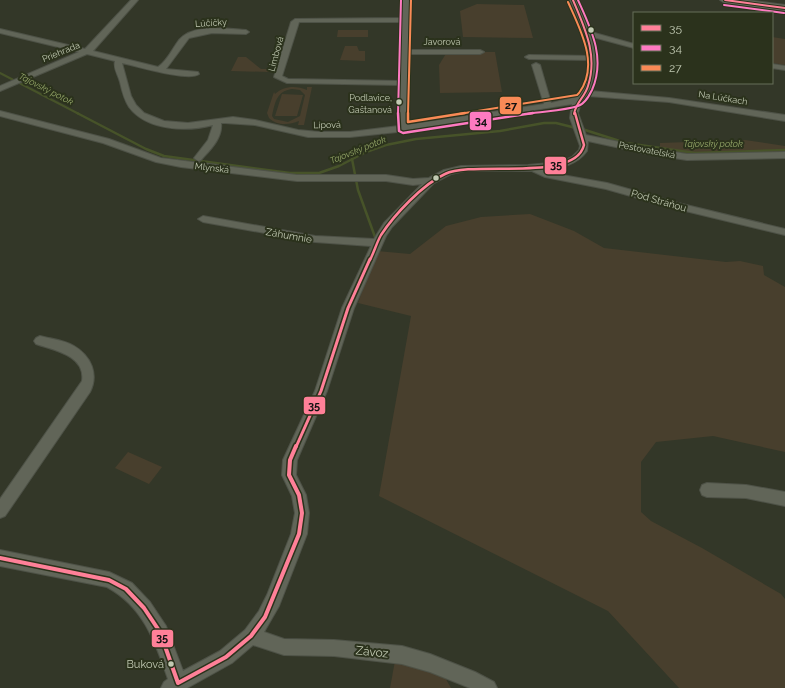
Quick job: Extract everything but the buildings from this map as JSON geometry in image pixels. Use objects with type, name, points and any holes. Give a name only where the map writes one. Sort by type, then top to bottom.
[{"type":"main road","points":[[725,0],[785,8]]},
{"type":"street","name":"Priehrada","points":[[0,89],[86,53],[135,0]]},
{"type":"street","points":[[402,128],[406,0]]},
{"type":"street","points":[[0,558],[109,580],[126,589],[144,608],[160,632],[174,685],[226,656],[251,636],[265,617],[273,600],[299,534],[302,513],[299,495],[289,475],[290,460],[321,391],[348,308],[376,243],[388,225],[431,181],[440,175],[464,168],[534,168],[553,166],[574,159],[583,150],[584,143],[574,113],[577,101],[586,93],[593,69],[594,58],[590,34],[573,0]]},
{"type":"street","name":"Limbová","points":[[403,83],[287,81],[278,77],[294,22],[297,20],[405,20]]},
{"type":"street","points":[[0,31],[159,70],[195,74]]},
{"type":"street","name":"Lúčičky","points":[[159,70],[168,63],[183,39],[190,35],[207,32],[246,32]]},
{"type":"street","points":[[590,34],[633,46]]},
{"type":"street","name":"Javorová","points":[[404,52],[480,52]]},
{"type":"street","points":[[528,57],[594,58]]},
{"type":"street","name":"Lipová","points":[[119,61],[118,67],[123,77],[127,99],[133,109],[142,117],[156,122],[183,125],[199,125],[227,119],[241,120],[291,132],[314,135],[367,133],[577,101]]},
{"type":"street","points":[[536,66],[548,105]]},
{"type":"street","points":[[773,66],[785,68]]},
{"type":"street","name":"Na Lúčkach","points":[[586,93],[669,100],[785,118]]},
{"type":"street","name":"Mlynská","points":[[0,113],[106,141],[159,160],[181,164],[297,178],[386,178],[413,182],[431,181]]},
{"type":"street","points":[[198,158],[216,134],[218,126],[216,121]]},
{"type":"street","name":"Pestovateľská","points":[[581,135],[638,149],[686,157],[717,158],[758,155],[785,156]]},
{"type":"street","name":"Pod Stráňou","points":[[534,168],[548,174],[606,186],[676,206],[785,232]]},
{"type":"street","name":"Záhumnie","points":[[203,219],[315,239],[376,243]]},
{"type":"street","points":[[0,511],[86,388],[90,380],[89,370],[76,352],[68,348],[40,341]]},
{"type":"street","points":[[707,490],[727,489],[745,491],[785,499]]},
{"type":"street","name":"Závoz","points":[[251,636],[284,647],[334,648],[402,655],[469,678],[488,688]]},
{"type":"shaded area","points":[[477,4],[524,5],[533,38],[463,37],[460,11]]},
{"type":"shaded area","points":[[338,30],[368,30],[368,37],[337,37]]},
{"type":"shaded area","points":[[773,37],[785,39],[785,65],[773,63]]},
{"type":"shaded area","points":[[345,46],[357,46],[359,51],[365,51],[365,61],[340,60]]},
{"type":"shaded area","points":[[447,52],[495,52],[502,92],[440,93],[439,65]]},
{"type":"shaded area","points":[[238,57],[246,57],[261,69],[272,69],[271,72],[231,71]]},
{"type":"shaded area","points":[[290,87],[298,87],[307,90],[307,87],[312,87],[304,125],[298,125],[299,121],[279,124],[269,118],[267,113],[274,92],[275,94],[282,89]],"holes":[[[287,90],[300,90],[305,95],[300,116],[288,122],[274,119],[272,116],[273,111],[280,95]]]},
{"type":"shaded area","points":[[282,94],[303,95],[297,116],[275,116]]},
{"type":"shaded area","points":[[745,140],[785,146],[785,153],[700,155],[660,150],[660,143]]},
{"type":"shaded area","points":[[530,214],[574,231],[604,248],[726,262],[740,261],[763,266],[764,275],[785,287],[785,452],[713,436],[656,442],[641,462],[641,512],[651,521],[702,548],[781,594],[785,599],[785,688],[679,688],[608,611],[379,496],[411,316],[358,303],[377,251],[410,254],[446,226],[481,217]]},
{"type":"shaded area","points":[[128,452],[162,467],[149,484],[115,468]]},
{"type":"shaded area","points":[[395,661],[443,674],[451,688],[390,688]]},
{"type":"waterway","name":"Tajovský potok","points":[[0,73],[79,114]]},
{"type":"waterway","name":"Tajovský potok","points":[[77,113],[146,149],[164,156],[290,173],[319,173],[339,166],[352,159]]},
{"type":"waterway","name":"Tajovský potok","points":[[352,159],[366,152],[386,145],[416,139],[500,131],[544,123],[556,123],[576,128]]},
{"type":"waterway","name":"Tajovský potok","points":[[582,129],[626,143],[695,153],[785,150]]},
{"type":"waterway","points":[[352,159],[358,190],[375,237]]},
{"type":"transit line","name":"34","points":[[401,0],[398,128],[399,131],[403,133],[578,106],[584,102],[590,95],[594,85],[598,61],[592,31],[578,0]]},
{"type":"transit line","name":"27","points":[[411,0],[408,122],[577,95],[582,89],[585,81],[588,55],[584,38],[568,2]]},
{"type":"transit line","name":"35","points":[[0,558],[109,580],[126,589],[144,608],[160,632],[178,683],[226,657],[251,636],[265,617],[299,534],[302,513],[299,495],[289,475],[290,460],[321,391],[348,308],[381,235],[420,191],[438,177],[446,173],[460,170],[561,165],[575,159],[583,150],[584,140],[574,114],[579,100],[588,87],[593,63],[587,32],[573,0]]},
{"type":"transit line","name":"35","points":[[725,0],[785,8]]},
{"type":"transit line","name":"34","points":[[724,5],[784,13]]},
{"type":"place","name":"Podlavice, Gaštanová","points":[[399,102]]},
{"type":"place","name":"Buková","points":[[171,664]]}]
